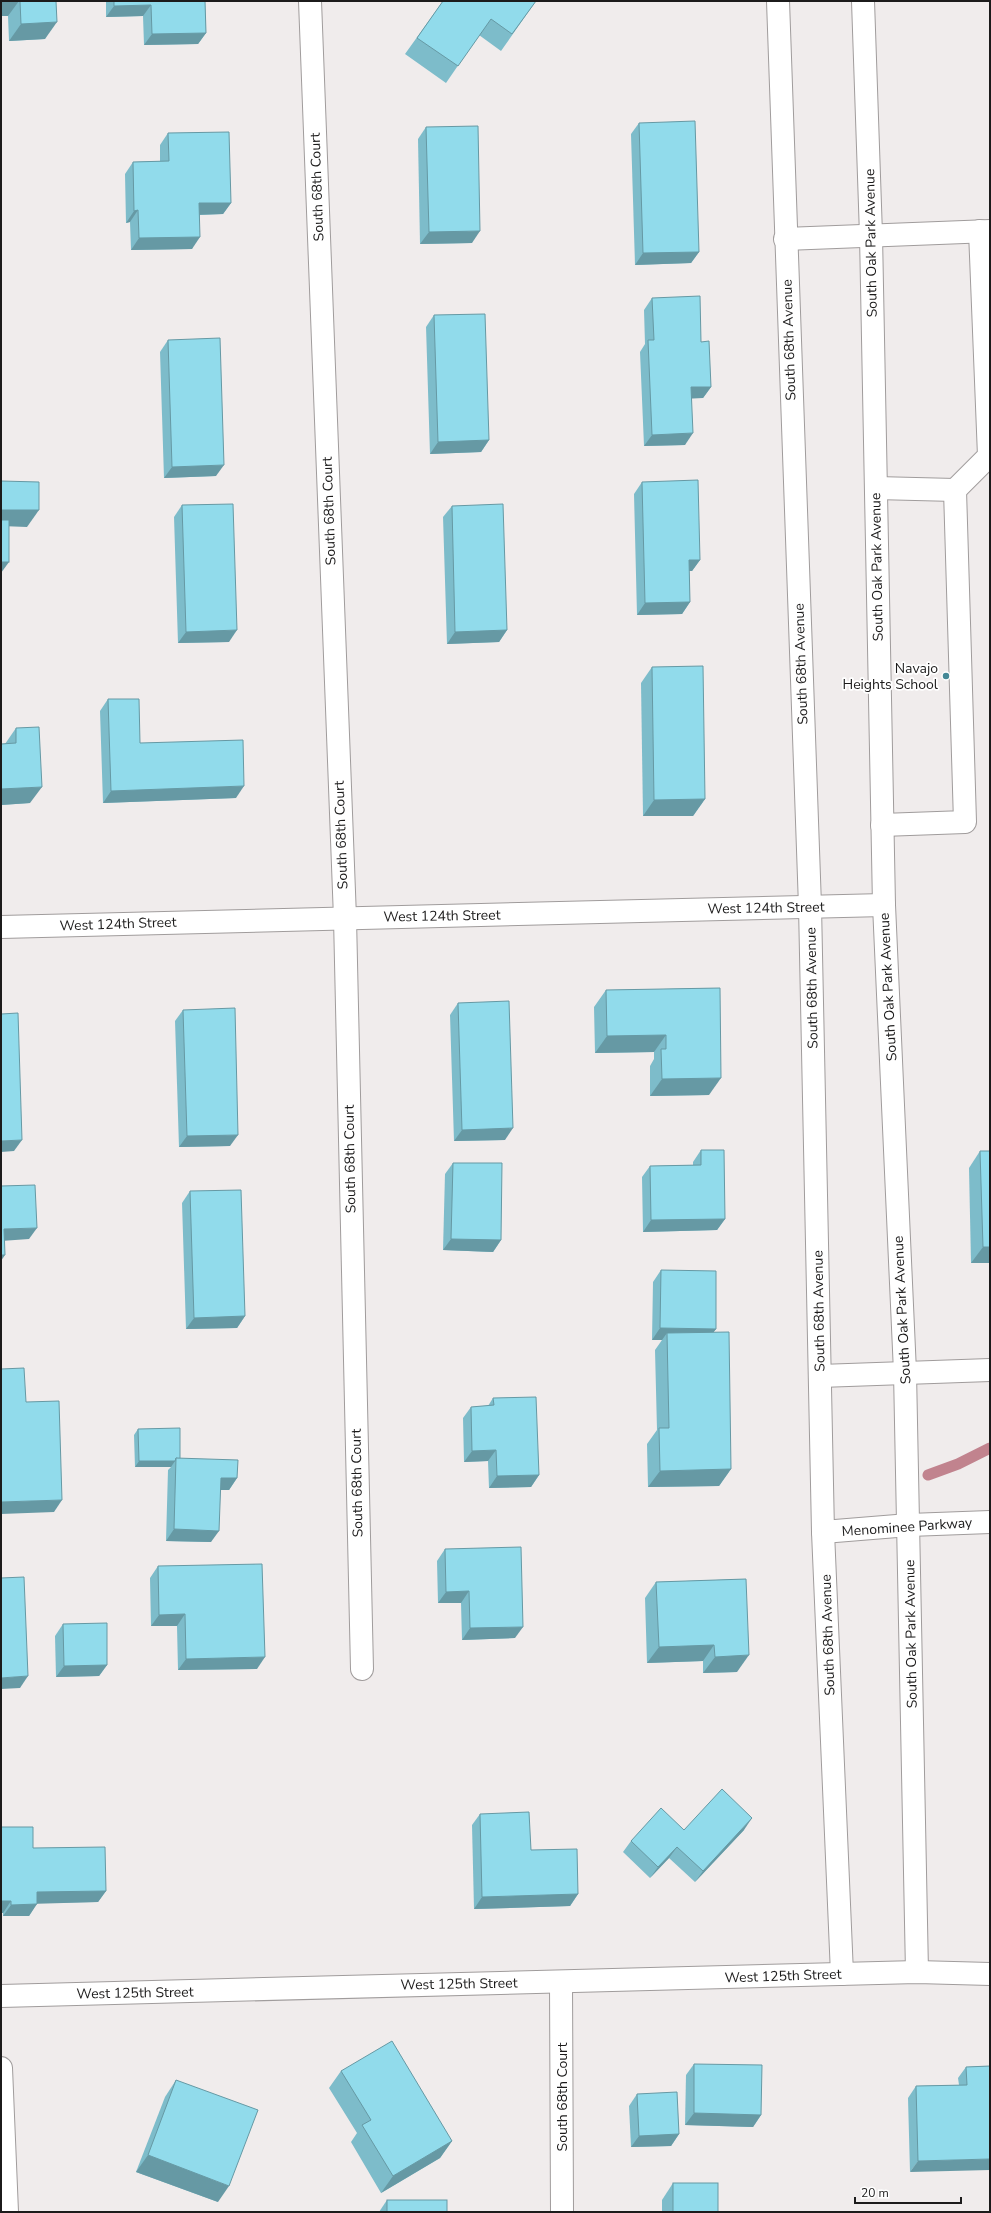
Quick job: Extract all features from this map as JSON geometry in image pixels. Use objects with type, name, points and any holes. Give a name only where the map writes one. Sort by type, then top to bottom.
[{"type":"street","name":"South 68th Court","points":[[310,1],[344,918],[362,1669]]},
{"type":"street","name":"South 68th Avenue","points":[[778,1],[785,238],[810,906],[823,1532],[842,1974]]},
{"type":"street","name":"South Oak Park Avenue","points":[[863,1],[871,235],[884,905],[905,1372],[917,1972]]},
{"type":"street","points":[[785,238],[985,231],[989,456],[955,490],[876,488]]},
{"type":"street","points":[[882,825],[964,822],[955,490]]},
{"type":"street","name":"West 124th Street","points":[[1,927],[884,905]]},
{"type":"street","points":[[820,1376],[990,1370]]},
{"type":"street","name":"Menominee Parkway","points":[[823,1532],[909,1525],[990,1522]]},
{"type":"street","name":"West 125th Street","points":[[1,1996],[917,1972],[990,1974]]},
{"type":"street","name":"South 68th Court","points":[[561,1982],[562,2212]]},
{"type":"street","points":[[1,2068],[7,2212]]},
{"type":"building","points":[[20,1],[56,1],[57,22],[21,24]]},
{"type":"building","points":[[114,1],[205,1],[206,33],[152,34],[151,5],[114,6]]},
{"type":"building","points":[[443,1],[536,1],[512,34],[491,19],[458,66],[417,38]]},
{"type":"building","points":[[695,121],[699,252],[643,253],[639,123]]},
{"type":"building","points":[[478,126],[480,231],[429,232],[426,127]]},
{"type":"building","points":[[229,132],[231,203],[199,203],[200,237],[139,238],[138,210],[134,211],[133,162],[169,161],[168,133]]},
{"type":"building","points":[[700,296],[701,342],[709,341],[711,387],[691,387],[693,433],[652,435],[648,340],[654,340],[652,298]]},
{"type":"building","points":[[485,314],[489,440],[438,442],[434,315]]},
{"type":"building","points":[[220,338],[224,465],[172,467],[168,340]]},
{"type":"building","points":[[698,480],[700,560],[689,560],[690,602],[645,603],[642,482]]},
{"type":"building","points":[[1,481],[39,482],[39,510],[1,510]]},
{"type":"building","points":[[233,504],[237,630],[186,632],[182,505]]},
{"type":"building","points":[[503,504],[507,630],[455,632],[452,506]]},
{"type":"building","points":[[1,520],[9,520],[9,562],[1,562]]},
{"type":"building","points":[[703,666],[705,799],[654,800],[652,667]]},
{"type":"building","points":[[108,699],[139,699],[140,743],[243,740],[244,786],[111,791]]},
{"type":"building","points":[[39,727],[42,787],[1,789],[1,744],[16,743],[16,728]]},
{"type":"building","points":[[720,988],[721,1078],[662,1079],[661,1049],[666,1049],[666,1035],[607,1036],[606,990]]},
{"type":"building","points":[[509,1001],[513,1128],[462,1130],[458,1003]]},
{"type":"building","points":[[235,1008],[238,1135],[187,1136],[183,1010]]},
{"type":"building","points":[[18,1013],[22,1140],[1,1141],[1,1014]]},
{"type":"building","points":[[701,1150],[724,1150],[725,1219],[651,1220],[650,1166],[701,1165]]},
{"type":"building","points":[[980,1151],[990,1151],[990,1247],[983,1247]]},
{"type":"building","points":[[453,1163],[502,1163],[501,1240],[451,1239]]},
{"type":"building","points":[[35,1185],[37,1228],[4,1229],[5,1255],[1,1255],[1,1186]]},
{"type":"building","points":[[241,1190],[245,1316],[194,1318],[190,1191]]},
{"type":"building","points":[[661,1270],[716,1271],[716,1329],[660,1328]]},
{"type":"building","points":[[729,1332],[731,1469],[660,1471],[659,1428],[669,1428],[667,1333]]},
{"type":"building","points":[[24,1368],[26,1402],[59,1401],[62,1500],[1,1502],[1,1369]]},
{"type":"building","points":[[536,1397],[539,1475],[497,1476],[496,1450],[472,1451],[471,1407],[494,1405],[493,1398]]},
{"type":"building","points":[[180,1428],[180,1459],[176,1458],[175,1461],[139,1461],[138,1429]]},
{"type":"building","points":[[176,1458],[238,1460],[237,1478],[221,1478],[219,1531],[174,1529]]},
{"type":"building","points":[[521,1547],[523,1627],[470,1628],[469,1591],[446,1592],[445,1549]]},
{"type":"building","points":[[262,1564],[265,1657],[186,1659],[185,1614],[159,1615],[158,1566]]},
{"type":"building","points":[[24,1577],[28,1676],[1,1678],[1,1578]]},
{"type":"building","points":[[746,1579],[749,1655],[715,1657],[714,1645],[659,1647],[656,1582]]},
{"type":"building","points":[[107,1623],[107,1665],[64,1666],[63,1624]]},
{"type":"building","points":[[722,1789],[752,1818],[703,1871],[677,1847],[658,1867],[631,1841],[661,1808],[684,1830]]},
{"type":"building","points":[[529,1812],[531,1850],[577,1849],[578,1894],[482,1897],[480,1814]]},
{"type":"building","points":[[1,1827],[33,1827],[33,1848],[105,1847],[106,1891],[37,1892],[37,1904],[11,1905],[11,1901],[1,1901]]},
{"type":"building","points":[[392,2041],[452,2141],[393,2176],[362,2125],[371,2120],[341,2071]]},
{"type":"building","points":[[694,2064],[762,2065],[761,2115],[694,2113]]},
{"type":"building","points":[[990,2066],[990,2159],[918,2161],[916,2086],[967,2085],[966,2067]]},
{"type":"building","points":[[176,2080],[258,2110],[229,2186],[148,2155]]},
{"type":"building","points":[[677,2092],[679,2134],[639,2136],[637,2094]]},
{"type":"building","points":[[673,2183],[718,2183],[718,2212],[673,2212]]},
{"type":"building","points":[[387,2200],[447,2200],[447,2212],[387,2212]]},
{"type":"waterway","points":[[928,1475],[958,1464],[990,1448]]},
{"type":"place","name":"Navajo Heights School","points":[[946,676]]}]
